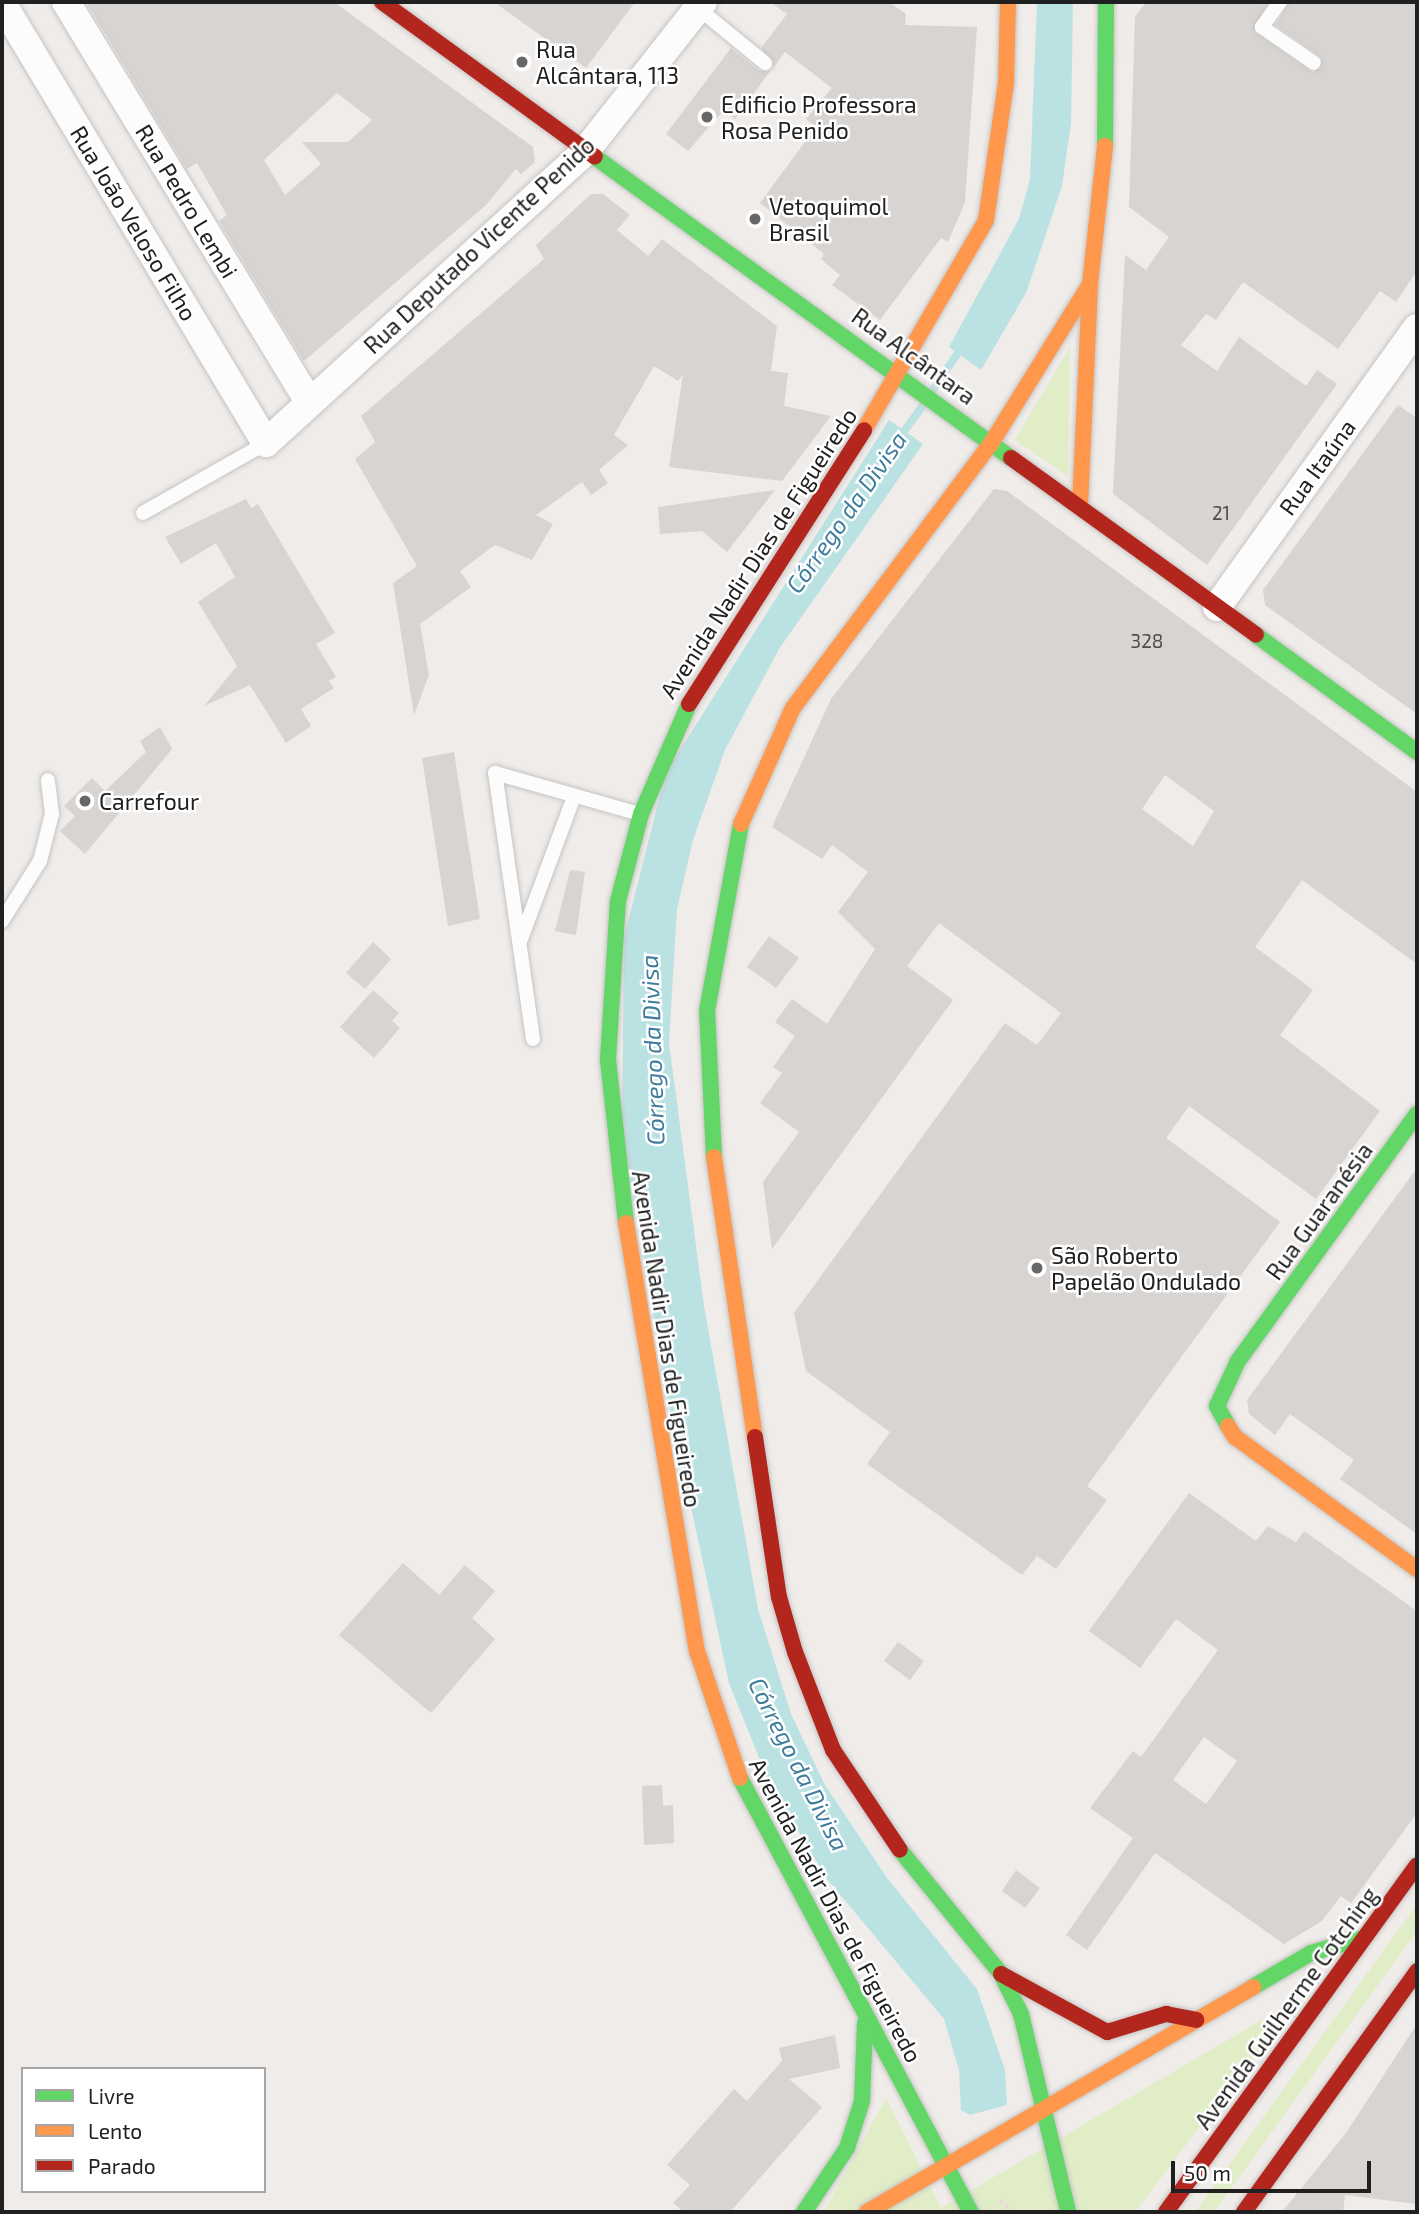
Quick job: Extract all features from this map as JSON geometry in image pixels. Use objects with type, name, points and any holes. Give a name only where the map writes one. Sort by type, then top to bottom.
[{"type":"main road","name":"Rua Alcântara","points":[[382,2],[584,153],[901,372],[992,442],[1417,752]]},
{"type":"main road","name":"Avenida Nadir Dias de Figueiredo","points":[[971,2212],[865,2023],[732,1762],[697,1651],[670,1510],[613,1137],[608,1059],[618,901],[641,814],[676,724],[716,654],[901,372],[986,220],[1006,83],[1008,2]]},
{"type":"main road","points":[[1080,506],[1090,284],[1105,143],[1106,2]]},
{"type":"main road","points":[[1068,2212],[1046,2108],[1021,2014],[1000,1974],[925,1887],[833,1750],[795,1652],[779,1597],[714,1161],[707,1011],[737,832],[793,708],[992,442],[1090,284]]},
{"type":"main road","name":"Rua Guaranésia","points":[[1417,1114],[1238,1361],[1217,1406],[1235,1437],[1417,1569]]},
{"type":"main road","name":"Avenida Guilherme Cotching","points":[[1166,2212],[1417,1864]]},
{"type":"main road","points":[[867,2212],[1311,1953],[1364,1938]]},
{"type":"main road","points":[[1244,2212],[1417,1971]]},
{"type":"main road","points":[[1000,1974],[1064,2014],[1107,2032],[1130,2030],[1166,2014],[1196,2020]]},
{"type":"main road","points":[[804,2212],[847,2148],[862,2101],[865,2023]]},
{"type":"street","name":"Rua Pedro Lembi","points":[[66,2],[309,401]]},
{"type":"street","name":"Rua João Veloso Filho","points":[[2,3],[266,443]]},
{"type":"street","name":"Rua Deputado Vicente Penido","points":[[266,443],[584,153],[700,5]]},
{"type":"street","name":"Rua Itaúna","points":[[1217,607],[1417,328]]},
{"type":"lane","points":[[1280,2],[1262,27],[1314,63]]},
{"type":"lane","points":[[700,5],[765,63]]},
{"type":"lane","points":[[143,513],[266,443]]},
{"type":"lane","points":[[533,1039],[495,774],[573,799],[641,814]]},
{"type":"lane","points":[[2,920],[40,861],[52,814],[48,780]]},
{"type":"lane","points":[[520,941],[573,799]]},
{"type":"green space","points":[[1070,347],[1068,476],[1015,440]]},
{"type":"green space","points":[[1417,1904],[1417,1931],[1214,2212],[1195,2212]]},
{"type":"green space","points":[[1296,2000],[1135,2212],[824,2212],[886,2098],[941,2208]]},
{"type":"water","points":[[1037,2],[1073,2],[1071,123],[1062,186],[1026,293],[981,370],[949,347],[1019,219],[1030,179]]},
{"type":"water","points":[[889,420],[923,444],[779,649],[725,750],[693,840],[677,909],[669,1043],[704,1306],[758,1609],[791,1714],[825,1785],[887,1878],[977,1989],[1005,2070],[1007,2105],[970,2115],[961,2110],[959,2070],[944,2019],[827,1879],[768,1780],[729,1683],[666,1391],[622,1129],[624,937],[666,772]]},
{"type":"building","points":[[86,2],[334,2],[533,147],[535,162],[521,174],[516,169],[486,205],[304,361],[219,221],[227,215],[197,163],[187,169]],"holes":[[[337,93],[372,120],[348,142],[302,142],[321,164],[285,195],[264,160]]]},
{"type":"building","points":[[494,2],[635,2],[586,68]]},
{"type":"building","points":[[770,2],[889,2],[906,14],[905,25],[977,27],[965,202],[948,242],[941,238],[880,320],[832,285],[840,275],[821,259],[824,254],[760,203],[816,127],[806,119],[832,88],[785,52],[774,67],[761,48],[787,14]]},
{"type":"building","points":[[1146,2],[1268,2],[1254,32],[1314,73],[1322,58],[1276,25],[1289,2],[1417,2],[1417,271],[1396,302],[1380,291],[1338,349],[1243,282],[1216,320],[1206,314],[1181,345],[1217,371],[1239,337],[1306,386],[1317,370],[1337,384],[1207,565],[1113,494],[1125,255],[1146,270],[1169,237],[1129,207],[1135,17]]},
{"type":"building","name":"Edificio Professora Rosa Penido","points":[[731,48],[759,71],[771,70],[735,119],[724,110],[688,151],[666,134]]},
{"type":"building","points":[[591,194],[603,194],[630,215],[617,230],[648,256],[662,239],[777,326],[771,371],[788,373],[784,406],[831,416],[782,481],[669,467],[683,374],[678,381],[654,366],[614,435],[628,445],[599,470],[608,483],[591,495],[582,482],[536,515],[553,524],[532,560],[495,545],[460,571],[471,587],[420,624],[429,675],[414,715],[393,583],[417,566],[355,459],[375,442],[361,416],[544,259],[536,245]]},
{"type":"building","points":[[1398,405],[1417,418],[1417,714],[1265,605],[1263,590]]},
{"type":"building","points":[[994,489],[1007,491],[1417,792],[1417,964],[1302,880],[1255,947],[1313,990],[1280,1035],[1380,1111],[1316,1199],[1189,1106],[1166,1138],[1280,1222],[1087,1486],[1107,1500],[1056,1569],[1037,1556],[1022,1575],[867,1464],[890,1432],[806,1371],[794,1313],[1005,1023],[1037,1045],[1061,1013],[939,923],[907,966],[953,1000],[772,1249],[763,1182],[799,1132],[760,1103],[782,1073],[773,1067],[795,1036],[775,1022],[792,999],[827,1024],[875,949],[838,912],[868,872],[832,845],[822,859],[772,827],[831,699]],"holes":[[[1165,775],[1214,811],[1193,846],[1142,809]]]},
{"type":"building","points":[[775,490],[727,552],[702,531],[660,534],[658,507]]},
{"type":"building","points":[[246,499],[251,508],[258,504],[335,633],[316,644],[336,677],[329,681],[334,688],[301,709],[311,726],[286,743],[250,685],[204,706],[237,666],[198,602],[235,577],[216,543],[181,564],[165,537]]},
{"type":"building","points":[[160,727],[172,749],[85,854],[60,831],[75,816],[64,806],[92,778],[105,791],[146,752],[140,741]]},
{"type":"building","points":[[454,752],[480,919],[448,926],[422,758]]},
{"type":"building","points":[[570,870],[585,872],[576,935],[555,931]]},
{"type":"building","points":[[769,936],[799,958],[776,988],[747,967]]},
{"type":"building","points":[[373,942],[391,959],[365,989],[346,973]]},
{"type":"building","points":[[373,990],[399,1013],[392,1021],[400,1028],[374,1058],[340,1027]]},
{"type":"building","points":[[1417,1168],[1417,1534],[1340,1479],[1354,1460],[1290,1414],[1275,1435],[1249,1414],[1247,1400]]},
{"type":"building","points":[[1189,1493],[1256,1541],[1268,1526],[1296,1542],[1304,1531],[1417,1611],[1417,1813],[1351,1903],[1341,1896],[1322,1921],[1284,1944],[1155,1853],[1087,1950],[1066,1935],[1133,1838],[1090,1808],[1133,1751],[1141,1757],[1218,1650],[1176,1619],[1140,1668],[1089,1631]],"holes":[[[1204,1737],[1237,1761],[1206,1804],[1173,1780]]]},
{"type":"building","points":[[403,1563],[439,1595],[465,1565],[495,1591],[472,1618],[495,1639],[431,1713],[339,1635]]},
{"type":"building","points":[[898,1642],[924,1661],[910,1680],[884,1661]]},
{"type":"building","points":[[662,1785],[663,1806],[673,1805],[674,1843],[644,1845],[642,1786]]},
{"type":"building","points":[[1016,1870],[1040,1888],[1025,1908],[1002,1891]]},
{"type":"building","points":[[1417,2024],[1417,2204],[1345,2195],[1343,2212],[1282,2212],[1346,2133]]},
{"type":"building","points":[[835,2035],[840,2068],[789,2079],[822,2107],[730,2212],[684,2212],[673,2203],[690,2185],[667,2165],[734,2089],[747,2101],[782,2061],[779,2048]]},
{"type":"waterway","name":"Córrego da Divisa","points":[[934,388],[962,347]]},
{"type":"waterway","name":"Córrego da Divisa","points":[[900,437],[923,405]]},
{"type":"traffic: fast","points":[[1105,146],[1106,2]]},
{"type":"traffic: fast","points":[[595,157],[1011,458]]},
{"type":"traffic: fast","points":[[1256,635],[1417,752]]},
{"type":"traffic: fast","points":[[626,1223],[608,1059],[618,901],[641,814],[689,704]]},
{"type":"traffic: fast","points":[[714,1157],[707,1011],[741,824]]},
{"type":"traffic: fast","points":[[1228,1426],[1217,1406],[1238,1361],[1417,1114]]},
{"type":"traffic: fast","points":[[740,1778],[971,2212]]},
{"type":"traffic: fast","points":[[900,1850],[1001,1974],[1021,2014],[1068,2212]]},
{"type":"traffic: fast","points":[[1253,1987],[1311,1953],[1364,1938]]},
{"type":"traffic: fast","points":[[804,2212],[847,2148],[862,2101],[865,2023]]},
{"type":"traffic: slow","points":[[864,430],[986,220],[1006,83],[1008,2]]},
{"type":"traffic: slow","points":[[1080,506],[1090,284],[1105,146]]},
{"type":"traffic: slow","points":[[741,824],[793,708],[992,442],[1090,284]]},
{"type":"traffic: slow","points":[[714,1157],[755,1437]]},
{"type":"traffic: slow","points":[[626,1223],[697,1651],[740,1778]]},
{"type":"traffic: slow","points":[[1228,1426],[1235,1437],[1417,1569]]},
{"type":"traffic: slow","points":[[867,2212],[1253,1987]]},
{"type":"traffic: jam","points":[[382,2],[595,157]]},
{"type":"traffic: jam","points":[[689,704],[864,430]]},
{"type":"traffic: jam","points":[[1011,458],[1256,635]]},
{"type":"traffic: jam","points":[[755,1437],[779,1597],[795,1652],[833,1750],[900,1850]]},
{"type":"traffic: jam","points":[[1166,2212],[1417,1865]]},
{"type":"traffic: jam","points":[[1244,2212],[1417,1971]]},
{"type":"traffic: jam","points":[[1001,1974],[1107,2032],[1166,2014],[1196,2020]]},
{"type":"place","name":"Rua Alcântara, 113","points":[[522,62]]},
{"type":"place","name":"Edificio Professora Rosa Penido","points":[[707,117]]},
{"type":"place","name":"Vetoquimol Brasil","points":[[755,219]]},
{"type":"place","name":"Carrefour","points":[[85,801]]},
{"type":"place","name":"São Roberto Papelão Ondulado","points":[[1037,1268]]}]
